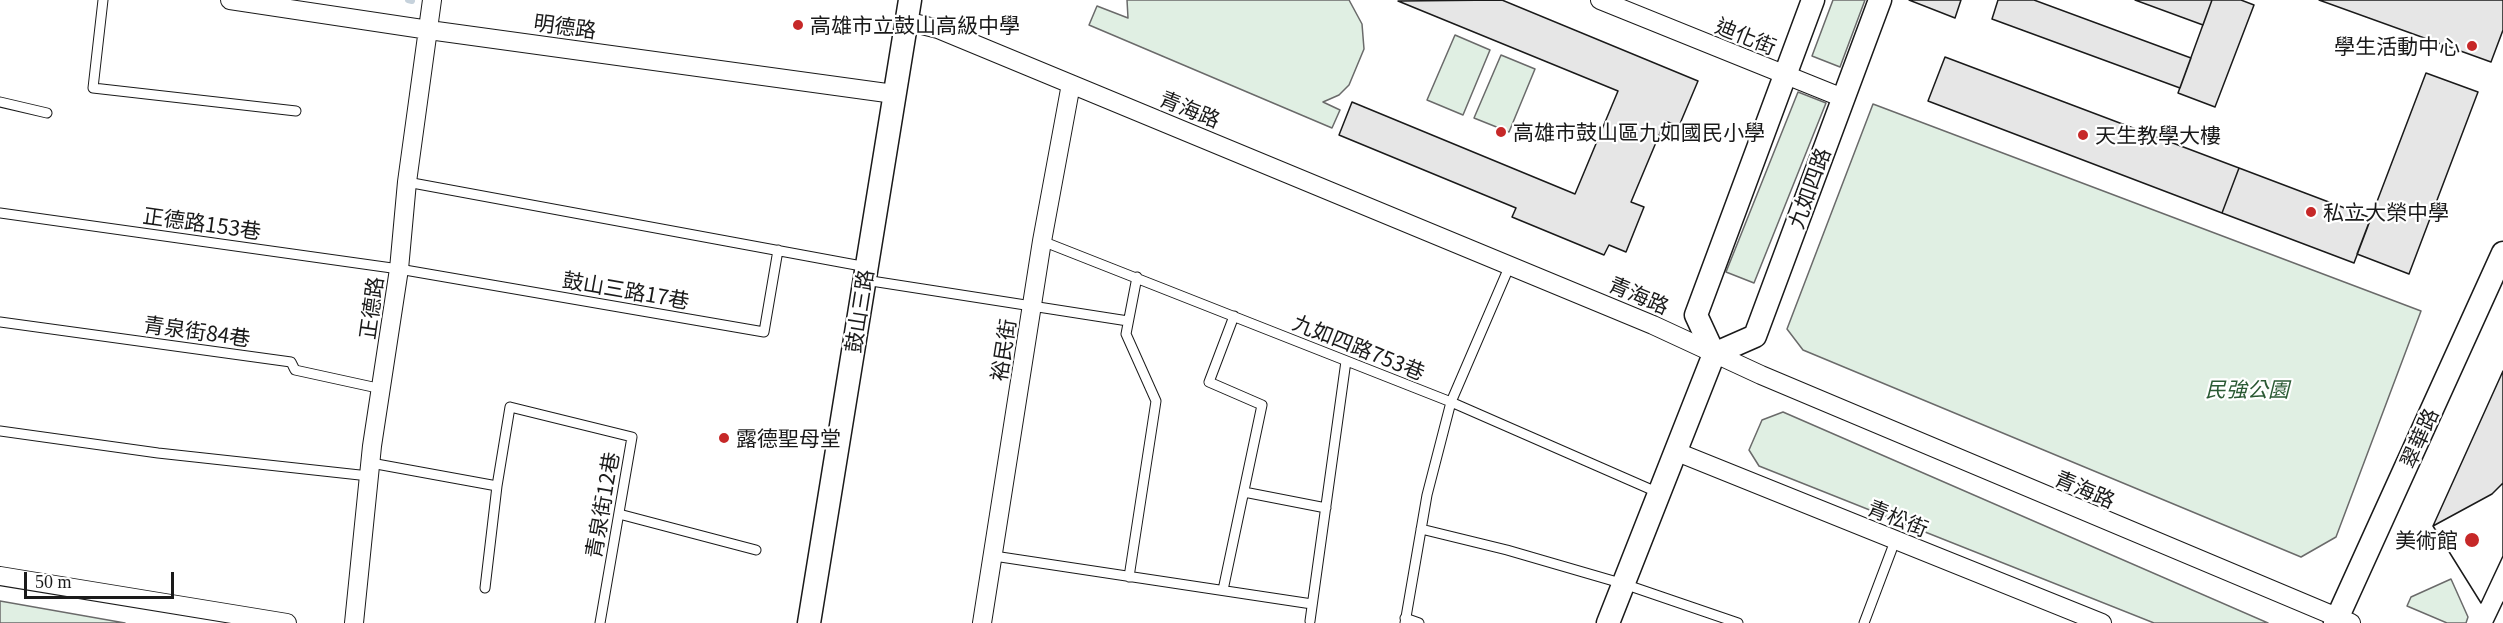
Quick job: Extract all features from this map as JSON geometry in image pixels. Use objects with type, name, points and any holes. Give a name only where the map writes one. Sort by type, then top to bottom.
[{"type":"street","name":"明德路","points":[[230,0],[429,30],[894,94]]},
{"type":"street","name":"正德路","points":[[354,623],[370,470],[399,269],[407,182],[432,0]]},
{"type":"street","name":"迪化街","points":[[1599,0],[1843,98]]},
{"type":"street","points":[[1608,623],[1714,354],[1696,315],[1814,0]]},
{"type":"street","name":"九如四路","points":[[1714,354],[1755,336],[1880,0]]},
{"type":"street","name":"青海路","points":[[908,10],[938,29],[1663,329],[1714,354],[2341,621]]},
{"type":"street","name":"鼓山三路","points":[[809,623],[908,10]]},
{"type":"street","name":"裕民街","points":[[982,623],[1042,242],[1071,84]]},
{"type":"street","name":"翠華路","points":[[2341,621],[2503,253]]},
{"type":"street","name":"青松街","points":[[1677,452],[2102,623]]},
{"type":"street","points":[[0,576],[287,623]]},
{"type":"lane","points":[[103,0],[93,88],[296,111]]},
{"type":"lane","points":[[0,102],[47,113]]},
{"type":"lane","points":[[407,182],[778,250],[866,274],[1128,321]]},
{"type":"lane","name":"正德路153巷","points":[[0,213],[399,269]]},
{"type":"lane","name":"九如四路753巷","points":[[1042,242],[1137,277],[1451,402],[1660,494]]},
{"type":"lane","name":"鼓山三路17巷","points":[[399,269],[764,332],[778,250]]},
{"type":"lane","points":[[1419,623],[1405,621],[1421,529],[1451,402],[1510,265]]},
{"type":"lane","points":[[1129,577],[1156,401],[1126,334],[1137,277]]},
{"type":"lane","points":[[1223,591],[1262,405],[1209,382],[1234,316]]},
{"type":"lane","name":"青泉街84巷","points":[[0,322],[291,362],[295,370],[382,389]]},
{"type":"lane","points":[[1310,621],[1346,361]]},
{"type":"lane","name":"青泉街12巷","points":[[497,486],[510,407],[632,437],[600,623]]},
{"type":"lane","points":[[0,431],[159,453],[370,470],[497,486],[485,588]]},
{"type":"lane","points":[[1244,492],[1326,508]]},
{"type":"lane","points":[[619,514],[756,550]]},
{"type":"lane","points":[[1421,529],[1507,550],[1624,584],[1738,623]]},
{"type":"lane","points":[[1864,623],[1895,541]]},
{"type":"lane","points":[[994,556],[1312,604]]},
{"type":"green space","points":[[1127,0],[1349,0],[1362,24],[1364,49],[1349,85],[1339,95],[1323,102],[1340,110],[1332,128],[1089,25],[1097,6],[1128,18]]},
{"type":"green space","points":[[1833,0],[1865,0],[1840,67],[1812,56]]},
{"type":"green space","points":[[1455,35],[1490,50],[1463,115],[1427,100]]},
{"type":"green space","points":[[1501,55],[1535,69],[1509,132],[1474,118]]},
{"type":"green space","points":[[1798,92],[1826,103],[1754,283],[1726,272]]},
{"type":"green space","name":"民強公園","points":[[1873,104],[2421,311],[2336,537],[2301,557],[1803,350],[1787,329]]},
{"type":"green space","points":[[1783,412],[2268,623],[2154,623],[1759,466],[1749,450],[1762,420]]},
{"type":"green space","points":[[2451,579],[2468,617],[2466,623],[2447,623],[2407,606],[2411,597]]},
{"type":"green space","points":[[0,601],[125,623],[0,623]]},
{"type":"building","points":[[1502,0],[1698,81],[1679,126],[1665,121],[1631,202],[1644,207],[1626,252],[1609,245],[1604,255],[1512,217],[1516,208],[1339,135],[1352,102],[1575,194],[1618,91],[1398,1]]},
{"type":"building","points":[[1909,0],[1961,0],[1955,18]]},
{"type":"building","points":[[1998,0],[2034,0],[2191,58],[2180,88],[1992,19]]},
{"type":"building","points":[[2135,0],[2212,0],[2203,25]]},
{"type":"building","points":[[2212,0],[2241,0],[2254,5],[2215,107],[2178,93]]},
{"type":"building","name":"學生活動中心","points":[[2319,0],[2503,0],[2503,30],[2491,62]]},
{"type":"building","name":"天生教學大樓","points":[[1945,57],[2239,168],[2222,213],[1928,101]]},
{"type":"building","points":[[2426,73],[2478,92],[2409,274],[2357,254]]},
{"type":"building","points":[[2239,168],[2371,218],[2354,263],[2222,213]]},
{"type":"building","points":[[2503,371],[2503,556],[2481,603],[2433,526]]},
{"type":"building","points":[[2503,483],[2503,556],[2481,603],[2433,526],[2492,494]]},
{"type":"waterway","points":[[408,0],[412,1]]},
{"type":"tram line","points":[[2493,623],[2503,602]]},
{"type":"place","name":"高雄市立鼓山高級中學","points":[[798,25]]},
{"type":"place","name":"學生活動中心","points":[[2472,46]]},
{"type":"place","name":"高雄市鼓山區九如國民小學","points":[[1501,132]]},
{"type":"place","name":"天生教學大樓","points":[[2083,135]]},
{"type":"place","name":"私立大榮中學","points":[[2311,212]]},
{"type":"place","name":"露德聖母堂","points":[[724,438]]},
{"type":"place","name":"美術館","points":[[2472,540]]}]
